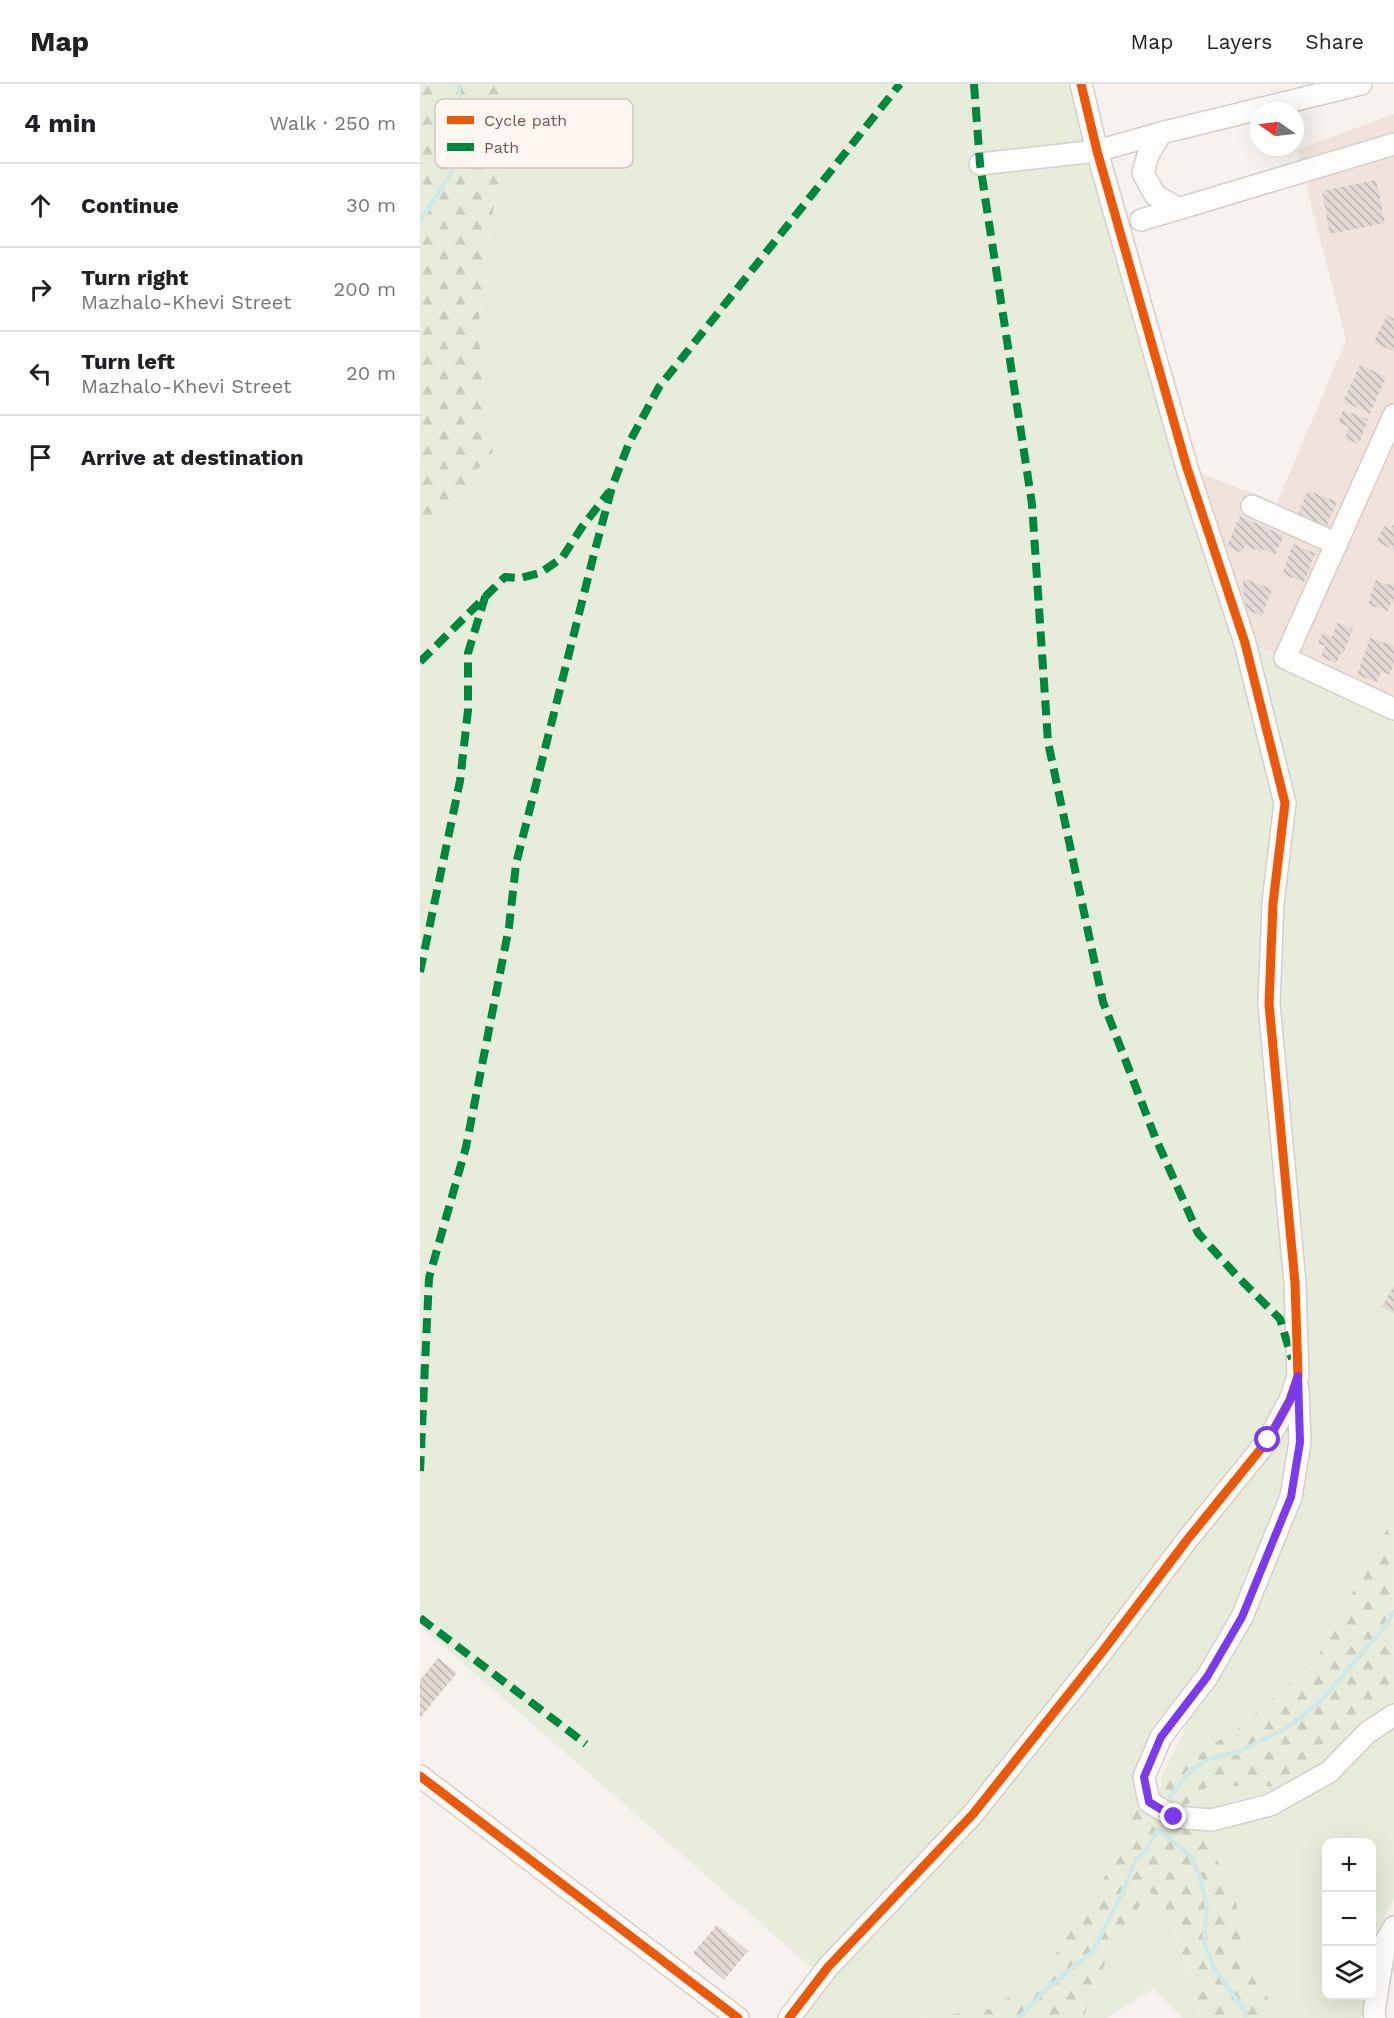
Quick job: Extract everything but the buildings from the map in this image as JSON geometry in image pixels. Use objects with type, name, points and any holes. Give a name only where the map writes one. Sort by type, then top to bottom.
[{"type":"street","points":[[1081,84],[1097,151],[1187,468],[1245,643],[1284,803],[1273,903],[1269,1004],[1295,1283],[1300,1442],[1291,1497],[1242,1617],[1207,1677],[1161,1737],[1144,1777],[1149,1802],[1174,1817],[1212,1820],[1270,1805],[1329,1772],[1367,1733],[1394,1715]]},
{"type":"street","points":[[980,164],[1097,151],[1361,84]]},
{"type":"street","points":[[1161,133],[1148,155],[1143,173],[1155,195],[1179,209]]},
{"type":"street","points":[[1141,220],[1394,144]]},
{"type":"street","points":[[1394,415],[1285,658],[1394,709]]},
{"type":"street","points":[[1252,506],[1336,543]]},
{"type":"street","points":[[789,2018],[828,1967],[973,1814],[1102,1652],[1187,1540],[1268,1440],[1290,1400],[1298,1376]]},
{"type":"street","points":[[420,1776],[738,2018]]},
{"type":"street","points":[[1375,2018],[1374,2011],[1385,1943],[1394,1927]]},
{"type":"shaded area","points":[[1394,114],[1394,709],[1285,658],[1245,643],[1187,468],[1277,503],[1346,340],[1299,156],[1304,156],[1304,147]]},
{"type":"green space","points":[[420,84],[525,84],[521,99],[435,99],[435,168],[504,168],[490,223],[478,331],[493,452],[420,537]]},
{"type":"green space","points":[[525,84],[1081,84],[1245,643],[1394,709],[1394,1516],[1316,1660],[1239,1728],[1162,1775],[1206,1680],[1163,1728],[1143,1794],[1107,1873],[1044,1973],[992,2009],[921,2018],[798,2018],[824,1975],[813,1969],[420,1626],[420,537],[493,452],[478,331],[490,223],[504,168],[633,168],[633,99],[521,99]]},
{"type":"green space","points":[[1394,1516],[1393,1681],[1275,1787],[1255,1785],[1206,1788],[1185,1807],[1159,1798],[1162,1775],[1239,1728],[1316,1660]]},
{"type":"green space","points":[[1394,1680],[1394,1702],[1326,1764],[1272,1799],[1218,1810],[1185,1807],[1206,1788],[1255,1785],[1275,1787]]},
{"type":"green space","points":[[1394,1726],[1394,1899],[1379,1927],[1376,1943],[1376,1838],[1322,1838],[1322,2000],[1364,2000],[1361,2018],[1278,2018],[1276,2009],[1251,1975],[1232,1883],[1216,1859],[1213,1828],[1276,1814],[1334,1778]]},
{"type":"green space","points":[[1143,1794],[1213,1828],[1216,1859],[1232,1883],[1251,1975],[1276,2009],[1278,2018],[1200,2018],[1175,1932],[1159,1902],[1150,1892],[1113,1943],[1083,2018],[921,2018],[992,2009],[1044,1973],[1107,1873]]},
{"type":"green space","points":[[1150,1892],[1167,1915],[1174,1932],[1200,2018],[1182,2018],[1153,1989],[1107,2018],[1083,2018],[1113,1943]]},
{"type":"waterway","points":[[458,84],[460,99]]},
{"type":"waterway","points":[[420,221],[454,168]]},
{"type":"waterway","points":[[1170,1797],[1188,1772],[1209,1759],[1239,1752],[1285,1729],[1321,1701],[1381,1631],[1394,1612]]},
{"type":"waterway","points":[[1019,2018],[1044,1991],[1092,1952],[1123,1892],[1136,1859],[1145,1852],[1158,1829],[1191,1856],[1200,1877],[1207,1907],[1204,1943],[1215,1970],[1246,2012],[1246,2018]]},
{"type":"marked path","points":[[420,1471],[429,1278],[466,1147],[509,927],[516,864],[612,487],[629,443],[659,387],[900,84]]},
{"type":"marked path","points":[[974,84],[980,164],[1032,504],[1048,742],[1103,1002],[1155,1137],[1198,1233],[1280,1319],[1292,1359]]},
{"type":"marked path","points":[[420,662],[505,577],[520,578],[540,573],[562,558],[609,492]]},
{"type":"marked path","points":[[420,972],[460,781],[468,710],[468,653],[486,594]]},
{"type":"marked path","points":[[420,1618],[586,1744]]},
{"type":"cycle path","points":[[789,2018],[828,1967],[973,1814],[1102,1652],[1187,1540],[1268,1440],[1290,1400],[1298,1376],[1295,1283],[1269,1004],[1273,903],[1285,803],[1245,643],[1187,468],[1097,151],[1081,84]]},
{"type":"cycle path","points":[[420,1776],[738,2018]]},
{"type":"route","points":[[1174,1817],[1149,1802],[1144,1777],[1161,1737],[1207,1677],[1242,1617],[1291,1497],[1300,1442],[1298,1376],[1285,1411],[1268,1440]]}]
